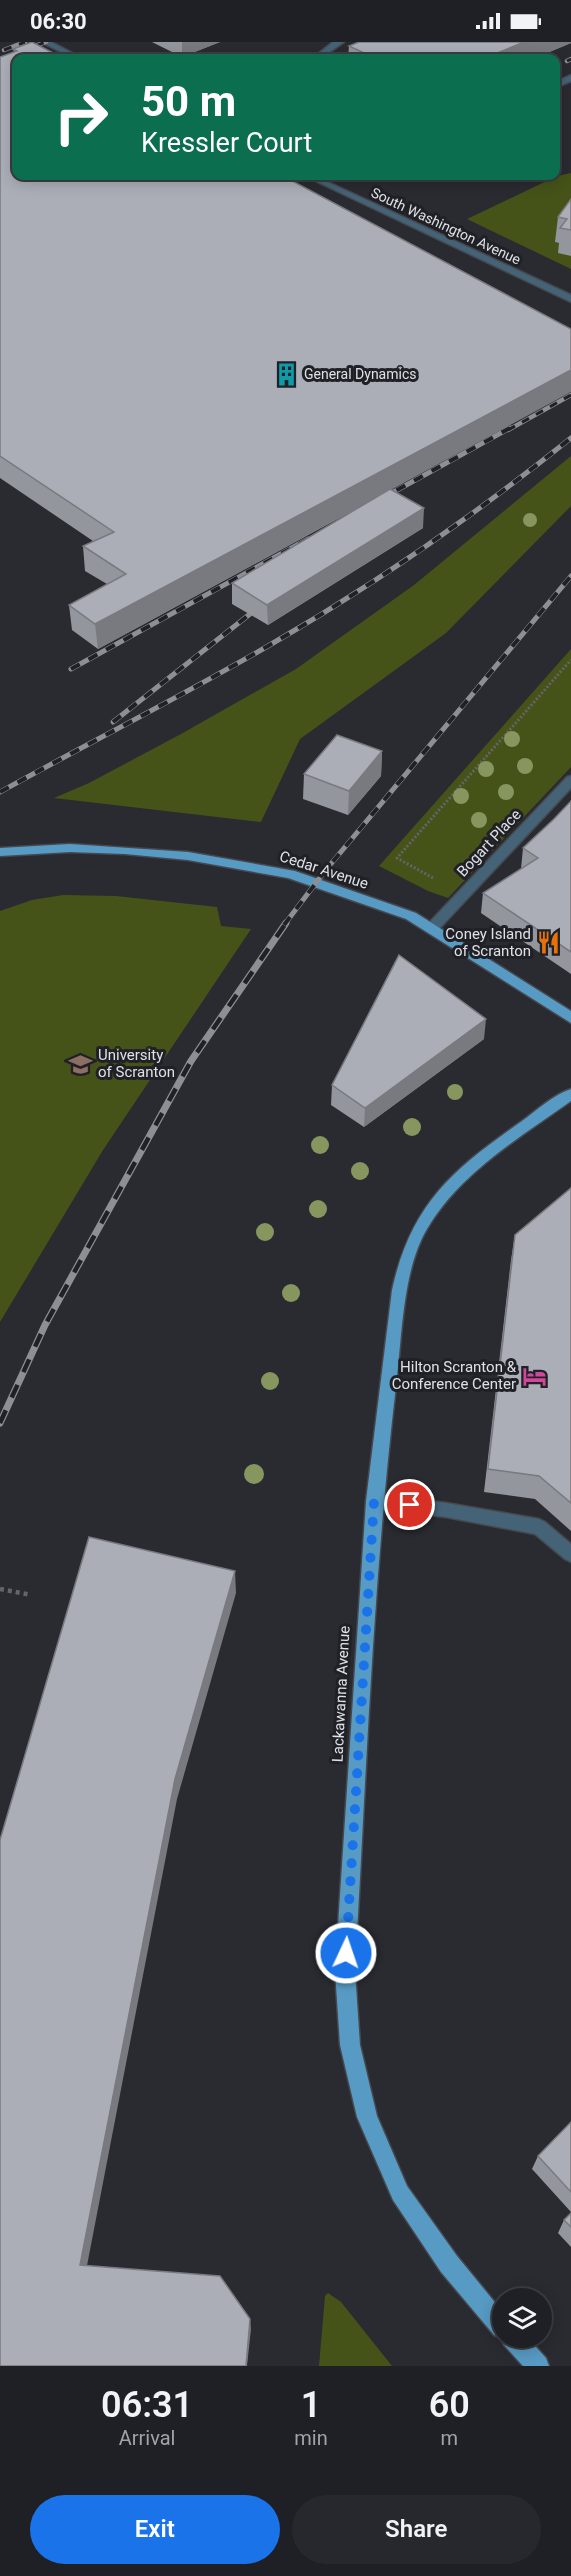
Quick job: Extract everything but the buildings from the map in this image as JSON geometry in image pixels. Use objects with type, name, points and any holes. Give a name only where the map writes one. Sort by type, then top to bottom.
[{"type":"main road","name":"Cedar Avenue","points":[[0,852],[70,848],[125,850],[188,856],[290,874],[411,916],[571,1018]]},
{"type":"main road","name":"Lackawanna Avenue","points":[[492,2315],[449,2264],[400,2193],[368,2117],[350,2045],[345,1971],[374,1501],[400,1290],[408,1256],[421,1226],[441,1197],[466,1173],[571,1094]]},
{"type":"main road","points":[[522,2348],[538,2366]]},
{"type":"street","points":[[45,42],[70,54]]},
{"type":"street","points":[[321,54],[340,42]]},
{"type":"street","name":"South Washington Avenue","points":[[318,180],[571,299]]},
{"type":"street","name":"Bogart Place","points":[[432,928],[571,780]]},
{"type":"street","points":[[374,1501],[446,1510],[539,1527],[571,1554]]},
{"type":"path","points":[[439,882],[397,858],[571,660]]},
{"type":"path","points":[[0,1589],[31,1595]]},
{"type":"green space","points":[[571,173],[571,219],[555,242],[564,244],[571,256],[571,269],[467,219],[549,180],[560,180],[560,175]]},
{"type":"green space","points":[[571,456],[571,506],[446,633],[300,739],[261,822],[54,798],[89,783],[181,734],[296,669],[414,585]]},
{"type":"green space","points":[[571,649],[571,767],[448,898],[428,891],[379,866]]},
{"type":"green space","name":"University of Scranton","points":[[63,895],[116,896],[217,907],[221,926],[251,929],[103,1150],[0,1322],[0,911],[32,900]]},
{"type":"green space","points":[[328,2293],[341,2302],[392,2366],[319,2366],[325,2296]]},
{"type":"railway","points":[[4,50],[25,42]]},
{"type":"railway","points":[[21,51],[46,42]]},
{"type":"railway","points":[[567,61],[571,59]]},
{"type":"railway","points":[[508,430],[571,395]]},
{"type":"railway","points":[[379,500],[510,428]]},
{"type":"railway","points":[[0,792],[235,665],[347,599],[461,522],[571,438]]},
{"type":"railway","points":[[71,669],[308,539]]},
{"type":"railway","points":[[284,925],[325,871],[571,576]]},
{"type":"railway","points":[[113,722],[250,614]]},
{"type":"railway","points":[[0,1423],[45,1325],[191,1061],[286,923]]},
{"type":"place","name":"General Dynamics","points":[[286,374]]},
{"type":"place","name":"Coney Island of Scranton","points":[[549,943]]},
{"type":"place","name":"University of Scranton","points":[[80,1064]]},
{"type":"place","name":"Hilton Scranton & Conference Center","points":[[534,1376]]},
{"type":"route","points":[[346,1953],[374,1501],[410,1505]]}]
